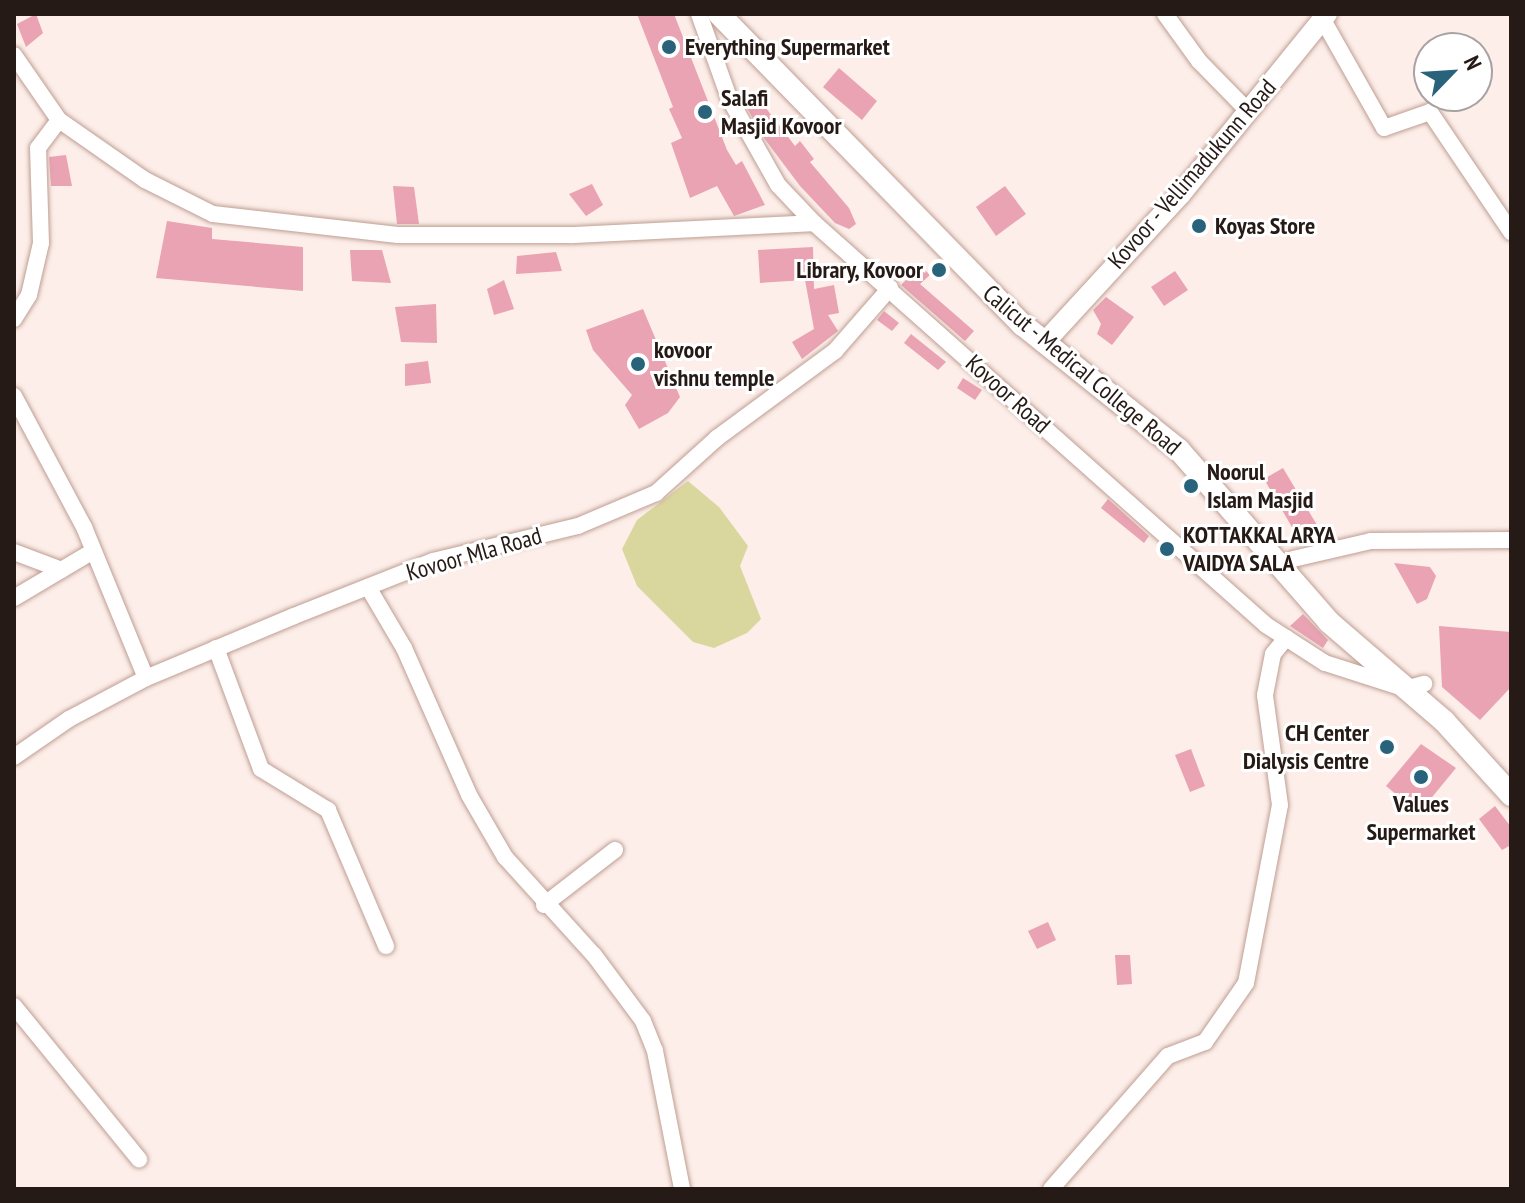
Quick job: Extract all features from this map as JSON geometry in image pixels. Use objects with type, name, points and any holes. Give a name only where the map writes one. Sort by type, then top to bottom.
[{"type":"main road","name":"Calicut - Medical College Road","points":[[719,14],[978,283],[1049,337]]},
{"type":"main road","points":[[740,14],[1049,337],[1109,385],[1189,439],[1340,611],[1415,686],[1511,772]]},
{"type":"main road","name":"Calicut - Medical College Road","points":[[1109,385],[1179,450],[1329,622],[1415,686],[1511,795]]},
{"type":"street","name":"Kovoor Road","points":[[699,14],[729,98],[778,185],[814,223],[1286,638],[1325,663],[1415,686]]},
{"type":"street","points":[[1165,14],[1199,61],[1248,111]]},
{"type":"street","points":[[1325,17],[1384,128],[1430,112],[1511,232]]},
{"type":"street","name":"Kovoor - Vellimadukunn Road","points":[[1049,337],[1181,194],[1325,17]]},
{"type":"street","points":[[14,55],[59,120],[145,180],[213,214],[398,235],[572,235],[814,223]]},
{"type":"street","points":[[14,319],[29,295],[41,243],[38,148],[59,120]]},
{"type":"street","name":"Kovoor Mla Road","points":[[14,757],[69,719],[146,678],[216,648],[433,561],[578,526],[656,493],[717,438],[835,351],[890,288]]},
{"type":"street","points":[[14,396],[93,551],[146,678]]},
{"type":"street","points":[[1293,559],[1371,541],[1511,540]]},
{"type":"street","points":[[14,598],[93,551]]},
{"type":"street","points":[[14,552],[62,570]]},
{"type":"street","points":[[368,587],[404,648],[469,795],[505,857],[544,905],[594,955],[643,1021],[655,1051],[682,1189]]},
{"type":"street","points":[[1051,1189],[1168,1056],[1205,1042],[1246,983],[1280,805],[1265,695],[1273,654],[1286,638]]},
{"type":"street","points":[[216,648],[261,769],[328,810],[386,946]]},
{"type":"street","points":[[544,905],[615,850]]},
{"type":"street","points":[[14,1006],[139,1159]]},
{"type":"shaded area","points":[[688,481],[719,507],[748,546],[740,566],[761,619],[747,633],[714,648],[693,642],[637,586],[622,549],[637,520]]},
{"type":"building","points":[[36,14],[43,33],[26,47],[17,24]]},
{"type":"building","points":[[637,14],[674,14],[727,150],[736,165],[742,161],[765,205],[734,216],[717,186],[690,198],[671,143],[682,138]]},
{"type":"building","points":[[839,68],[877,101],[862,120],[823,87]]},
{"type":"building","points":[[759,99],[795,146],[800,141],[814,159],[810,162],[849,208],[856,224],[849,229],[835,223],[800,186],[764,138],[747,108]]},
{"type":"building","points":[[66,155],[72,186],[51,186],[49,157]]},
{"type":"building","points":[[592,184],[603,205],[586,216],[569,194]]},
{"type":"building","points":[[393,186],[414,187],[419,224],[397,224]]},
{"type":"building","points":[[1005,186],[1026,214],[996,236],[976,207]]},
{"type":"building","points":[[167,221],[212,228],[212,239],[303,247],[303,291],[156,278]]},
{"type":"building","points":[[813,247],[814,289],[834,285],[839,313],[828,315],[838,331],[802,359],[792,342],[814,329],[805,280],[760,283],[758,250]]},
{"type":"building","points":[[350,250],[382,250],[391,283],[352,281]]},
{"type":"building","points":[[556,252],[562,271],[516,274],[517,256]]},
{"type":"building","points":[[920,265],[930,275],[920,284],[974,331],[965,341],[901,285]]},
{"type":"building","points":[[1175,271],[1188,290],[1164,306],[1151,287]]},
{"type":"building","points":[[504,280],[514,309],[494,315],[487,289]]},
{"type":"building","points":[[1106,297],[1134,317],[1112,345],[1097,334],[1101,324],[1093,310]]},
{"type":"building","points":[[436,304],[437,343],[401,342],[395,307]]},
{"type":"building","points":[[643,309],[680,397],[668,413],[639,429],[625,405],[632,395],[593,350],[586,330]]},
{"type":"building","points":[[884,311],[899,323],[892,331],[877,320]]},
{"type":"building","points":[[911,334],[946,362],[938,370],[904,343]]},
{"type":"building","points":[[428,361],[431,383],[405,386],[405,364]]},
{"type":"building","points":[[963,378],[982,390],[975,400],[957,388]]},
{"type":"building","points":[[1283,468],[1320,530],[1300,541],[1264,479]]},
{"type":"building","points":[[1108,499],[1149,536],[1144,543],[1101,508]]},
{"type":"building","points":[[1394,563],[1430,567],[1436,576],[1427,599],[1417,604]]},
{"type":"building","points":[[1303,614],[1328,640],[1323,648],[1290,626]]},
{"type":"building","points":[[1439,626],[1511,632],[1511,687],[1480,720],[1442,687]]},
{"type":"building","name":"Values Supermarket","points":[[1421,744],[1456,768],[1419,813],[1386,786]]},
{"type":"building","points":[[1191,749],[1205,786],[1190,792],[1175,755]]},
{"type":"building","points":[[1495,806],[1511,827],[1511,845],[1502,850],[1479,819]]},
{"type":"building","points":[[1048,922],[1056,940],[1037,949],[1028,931]]},
{"type":"building","points":[[1115,955],[1130,955],[1132,984],[1117,985]]},
{"type":"place","name":"Everything Supermarket","points":[[669,47]]},
{"type":"place","name":"Salafi Masjid Kovoor","points":[[705,112]]},
{"type":"place","name":"Koyas Store","points":[[1199,226]]},
{"type":"place","name":"Library, Kovoor","points":[[939,270]]},
{"type":"place","name":"kovoor vishnu temple","points":[[638,364]]},
{"type":"place","name":"Noorul Islam Masjid","points":[[1191,486]]},
{"type":"place","name":"KOTTAKKAL ARYA VAIDYA SALA","points":[[1167,549]]},
{"type":"place","name":"CH Center Dialysis Centre","points":[[1387,747]]},
{"type":"place","name":"Values Supermarket","points":[[1421,777]]}]
